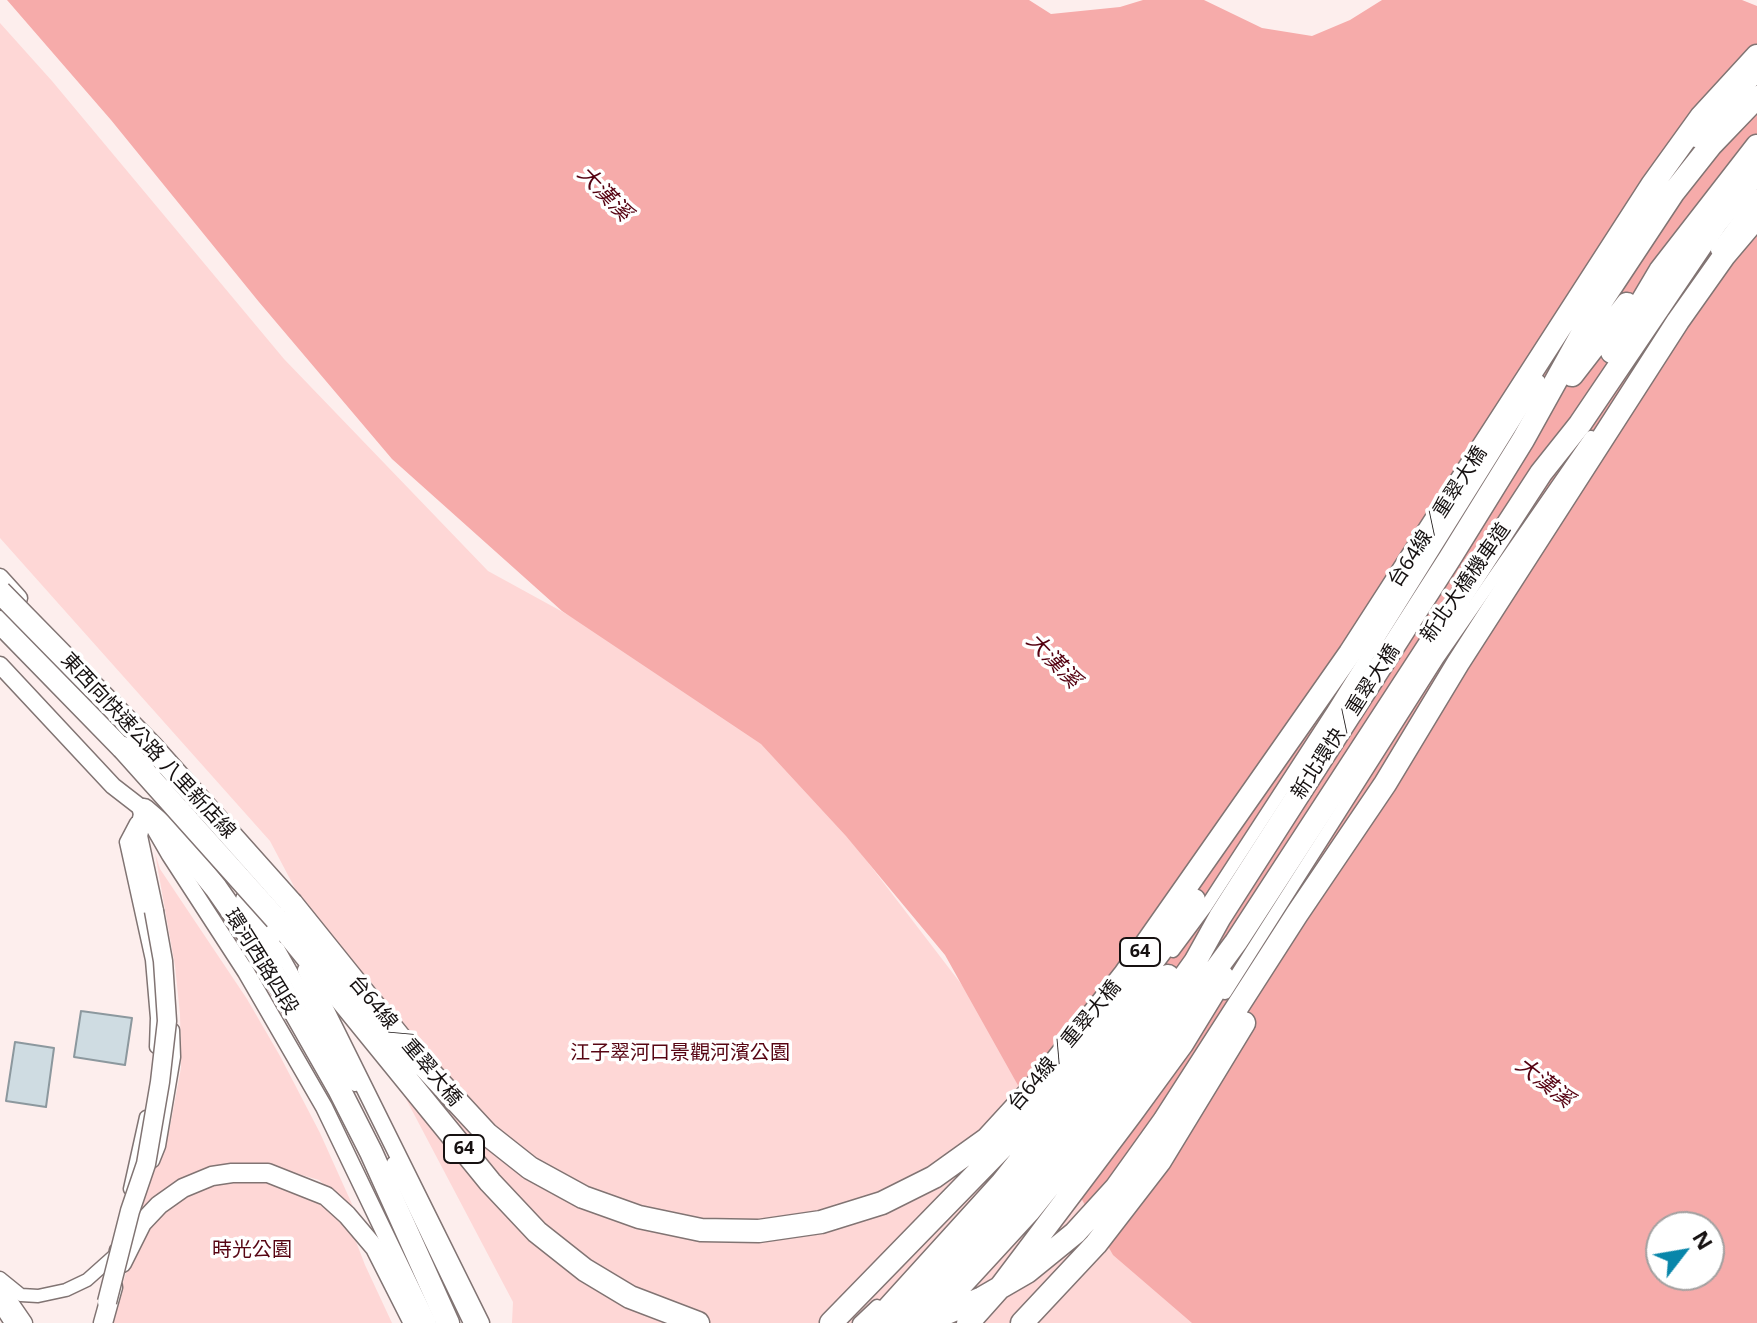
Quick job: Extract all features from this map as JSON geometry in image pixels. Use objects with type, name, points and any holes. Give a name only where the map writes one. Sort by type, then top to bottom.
[{"type":"highway","name":"台64線／重翠大橋","points":[[268,938],[450,1096],[487,1134],[530,1168],[583,1197],[639,1217],[701,1230],[759,1231],[821,1222],[882,1203],[934,1177],[987,1139],[1042,1079],[1125,974],[1208,854],[1252,797],[1359,640],[1652,185],[1701,117],[1757,56]]},
{"type":"highway","name":"新北環快／重翠大橋","points":[[900,1323],[1006,1208],[1102,1092],[1195,962],[1220,917],[1442,572],[1523,440],[1593,314],[1673,193],[1711,145],[1757,97]]},
{"type":"highway","points":[[1523,440],[1653,269],[1713,184],[1757,135]]},
{"type":"highway","points":[[1541,473],[1660,271],[1757,146]]},
{"type":"highway","name":"新北環快／重翠大橋","points":[[926,1323],[1029,1211],[1129,1087],[1236,942],[1541,473],[1580,424],[1716,223],[1757,172]]},
{"type":"highway","points":[[915,1323],[936,1318],[982,1298],[1027,1272],[1075,1233],[1116,1188],[1164,1121],[1385,784],[1458,663],[1678,321],[1724,256],[1757,217]]},
{"type":"highway","name":"東西向快速公路 八里新店線","points":[[0,592],[152,747],[268,938]]},
{"type":"highway","name":"東西向快速公路 八里新店線","points":[[0,622],[123,748],[268,938]]},
{"type":"highway","points":[[0,637],[123,748]]},
{"type":"highway","points":[[831,1323],[1024,1125],[1082,1056],[1165,945],[1219,862],[1252,797]]},
{"type":"highway","points":[[144,810],[173,835],[216,888],[268,938],[371,1152],[448,1323]]},
{"type":"highway","points":[[247,900],[347,1086],[461,1323]]},
{"type":"highway","points":[[1022,1323],[1096,1244],[1160,1161],[1282,961],[1297,914]]},
{"type":"highway","points":[[875,1323],[1002,1183],[1183,957],[1220,917]]},
{"type":"highway","name":"台64線／重翠大橋","points":[[268,938],[537,1232],[585,1270],[630,1297],[698,1323]]},
{"type":"highway","points":[[968,1323],[1002,1285],[1182,1044],[1221,983],[1236,942]]},
{"type":"main road","name":"環河西路四段","points":[[0,577],[147,742],[165,787]]},
{"type":"main road","name":"環河西路四段","points":[[0,600],[40,641],[165,787],[216,849],[247,900],[274,921],[315,983],[481,1323]]},
{"type":"main road","name":"環河西路四段","points":[[0,665],[113,786],[144,810],[246,972],[324,1107],[428,1323]]},
{"type":"main road","points":[[107,1302],[130,1211],[146,1164],[167,1021],[163,961],[138,836],[144,810],[165,787]]},
{"type":"main road","points":[[100,1323],[131,1241],[159,1205],[183,1188],[212,1176],[251,1171],[268,1173],[306,1186],[326,1196],[347,1215],[375,1248],[413,1323]]},
{"type":"main road","points":[[0,1288],[24,1323]]},
{"type":"street","name":"新北大橋機車道","points":[[859,1323],[996,1177],[1074,1081],[1205,908],[1333,711],[1662,185],[1701,135],[1757,77]]},
{"type":"street","name":"新北大橋機車道","points":[[980,1323],[1009,1290],[1138,1120],[1228,988],[1438,658],[1757,196]]},
{"type":"street","points":[[0,1278],[21,1295],[38,1296],[66,1290],[87,1280],[115,1255],[159,1146],[174,1057],[168,960],[144,810]]},
{"type":"street","points":[[100,1323],[154,1079],[157,1018],[152,960],[126,842],[144,810]]},
{"type":"street","points":[[268,938],[332,1093],[400,1233],[438,1323]]},
{"type":"street","points":[[268,938],[353,1082],[470,1323]]},
{"type":"street","points":[[0,1306],[11,1323]]},
{"type":"green space","name":"江子翠河口景觀河濱公園","points":[[0,23],[284,359],[488,571],[758,719],[975,1002],[1201,1323],[512,1323],[513,1302],[270,841],[0,538]]},
{"type":"green space","points":[[155,853],[160,869],[247,999],[280,1056],[320,1133],[356,1213],[319,1180],[277,1168],[233,1166],[126,1232],[169,1132],[181,1068],[175,966]]},
{"type":"green space","name":"時光公園","points":[[266,1177],[318,1196],[355,1231],[365,1265],[392,1323],[111,1323],[133,1249],[153,1219],[202,1186]]},
{"type":"water","name":"大漢溪","points":[[7,0],[1029,0],[1051,14],[1120,7],[1143,0],[1204,0],[1262,28],[1312,36],[1350,20],[1382,0],[1742,0],[1757,6],[1757,1323],[1192,1323],[1113,1255],[945,955],[846,836],[761,744],[562,611],[392,459],[111,120]]},
{"type":"building","points":[[81,1011],[132,1018],[125,1065],[74,1057]]},
{"type":"building","points":[[15,1042],[54,1048],[46,1107],[6,1101]]}]
